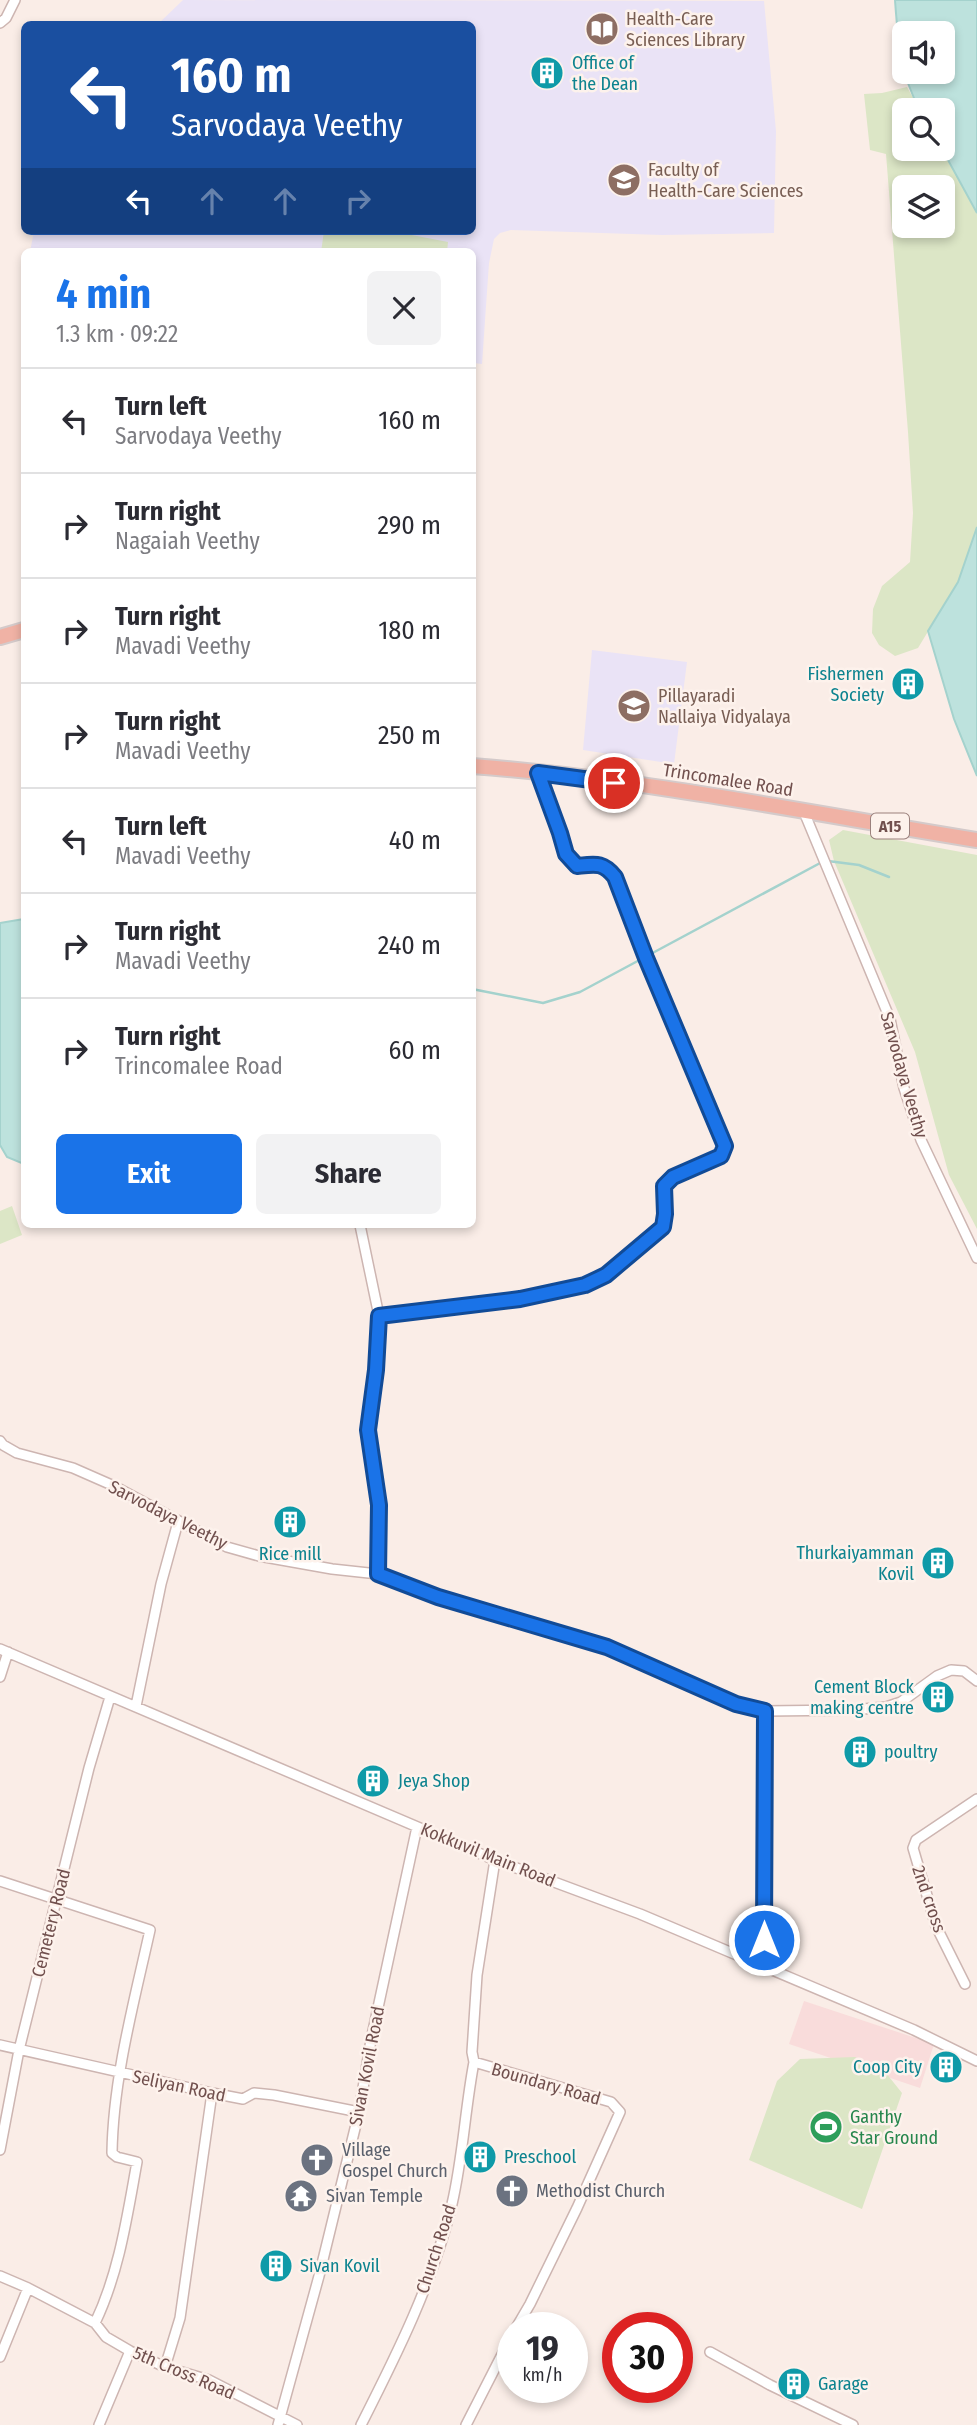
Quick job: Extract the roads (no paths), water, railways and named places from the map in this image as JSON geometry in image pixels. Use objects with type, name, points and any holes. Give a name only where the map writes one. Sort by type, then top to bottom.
[{"type":"highway","points":[[0,636],[21,631]]},
{"type":"highway","name":"Trincomalee Road","points":[[476,766],[740,800],[977,840]]},
{"type":"street","points":[[0,23],[6,18],[15,0]]},
{"type":"street","points":[[379,1316],[520,1299],[585,1285],[606,1275],[663,1227],[664,1186],[673,1177],[721,1156],[725,1146],[615,877],[608,868],[595,864],[577,866],[566,854],[538,773]]},
{"type":"street","name":"Sarvodaya Veethy","points":[[804,811],[890,1019],[904,1088],[921,1140],[977,1258]]},
{"type":"street","points":[[361,1228],[379,1316],[376,1370],[368,1430],[379,1505],[378,1574]]},
{"type":"street","name":"Sarvodaya Veethy","points":[[0,1441],[16,1453],[73,1468],[227,1546],[259,1556],[378,1574],[438,1597],[607,1647],[736,1704],[765,1711],[886,1707],[901,1702],[937,1676],[951,1671],[964,1671],[977,1681]]},
{"type":"street","points":[[136,1706],[161,1584],[178,1522]]},
{"type":"street","points":[[0,1677],[4,1651]]},
{"type":"street","name":"Kokkuvil Main Road","points":[[4,1651],[495,1860],[640,1914],[764,1966],[914,2030],[977,2061]]},
{"type":"street","name":"Cemetery Road","points":[[0,2150],[19,2050],[89,1768],[110,1697]]},
{"type":"street","points":[[764,1966],[765,1711]]},
{"type":"street","name":"2nd cross","points":[[965,1984],[936,1926],[913,1848],[916,1840],[977,1799]]},
{"type":"street","name":"Sivan Kovil Road","points":[[280,2421],[359,2112],[371,2040],[417,1827]]},
{"type":"street","name":"Boundary Road","points":[[495,1860],[477,1975],[472,2052],[474,2062],[611,2102],[620,2112],[577,2208],[525,2312]]},
{"type":"street","points":[[0,1881],[150,1930],[120,2074],[111,2153],[137,2162],[108,2296],[94,2323]]},
{"type":"street","name":"Seliyan Road","points":[[0,2045],[212,2094],[243,2099],[254,2093],[274,2095],[359,2112]]},
{"type":"street","name":"Church Road","points":[[361,2425],[413,2319],[443,2234],[459,2167],[474,2062]]},
{"type":"street","points":[[165,2367],[180,2318],[212,2094]]},
{"type":"street","name":"5th Cross Road","points":[[0,2276],[94,2323],[106,2337],[130,2351],[165,2367],[209,2380],[280,2421],[297,2425]]},
{"type":"street","points":[[0,2357],[28,2288]]},
{"type":"street","points":[[99,2425],[130,2351]]},
{"type":"street","points":[[710,2352],[770,2385],[853,2425]]},
{"type":"street","points":[[466,2425],[497,2364]]},
{"type":"water","points":[[895,0],[977,0],[977,213],[949,161],[955,161],[955,98],[914,98],[908,84],[955,84],[955,21],[897,21]]},
{"type":"water","points":[[977,527],[977,776],[954,719],[928,631],[958,582]]},
{"type":"water","points":[[21,920],[21,1163],[7,1157],[0,1145],[0,923]]},
{"type":"waterway","points":[[828,861],[859,865],[889,877]]},
{"type":"waterway","points":[[476,990],[543,1003],[580,992],[822,862]]},
{"type":"place","name":"Health-Care Sciences Library","points":[[602,29]]},
{"type":"place","name":"Office of the Dean","points":[[547,73]]},
{"type":"place","name":"Faculty of Health-Care Sciences","points":[[624,180]]},
{"type":"place","name":"Fishermen Society","points":[[908,684]]},
{"type":"place","name":"Pillayaradi Nallaiya Vidyalaya","points":[[634,706]]},
{"type":"place","name":"Rice mill","points":[[290,1522]]},
{"type":"place","name":"Thurkaiyamman Kovil","points":[[938,1563]]},
{"type":"place","name":"Cement Block making centre","points":[[938,1697]]},
{"type":"place","name":"poultry","points":[[860,1752]]},
{"type":"place","name":"Jeya Shop","points":[[373,1781]]},
{"type":"place","name":"Coop City","points":[[946,2067]]},
{"type":"place","name":"Ganthy Star Ground","points":[[826,2127]]},
{"type":"place","name":"Preschool","points":[[480,2157]]},
{"type":"place","name":"Village Gospel Church","points":[[317,2160]]},
{"type":"place","name":"Methodist Church","points":[[512,2191]]},
{"type":"place","name":"Sivan Temple","points":[[301,2196]]},
{"type":"place","name":"Sivan Kovil","points":[[276,2266]]},
{"type":"place","name":"Garage","points":[[794,2384]]}]
